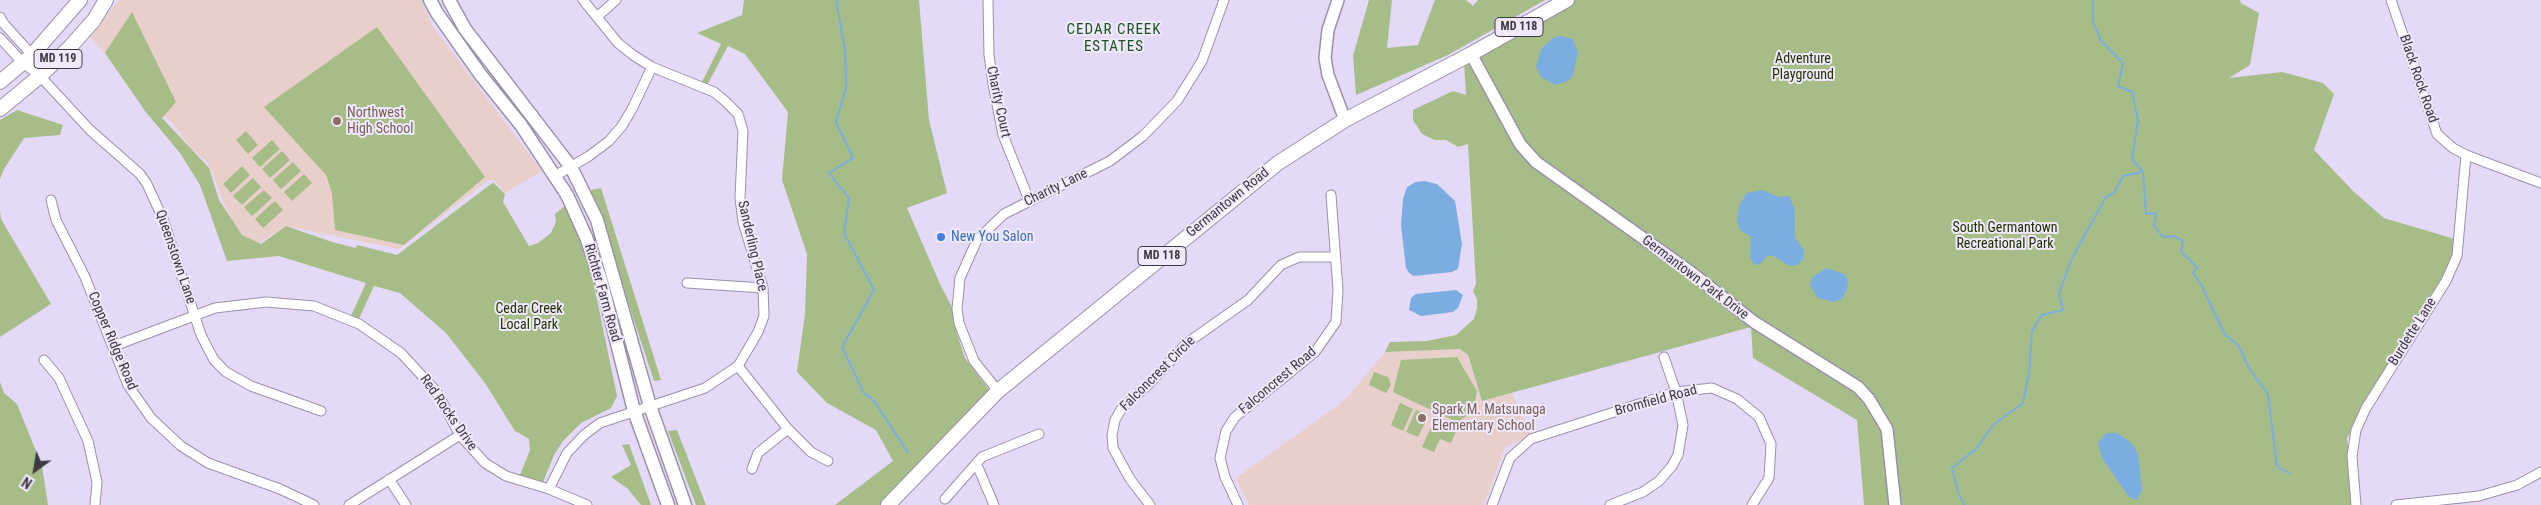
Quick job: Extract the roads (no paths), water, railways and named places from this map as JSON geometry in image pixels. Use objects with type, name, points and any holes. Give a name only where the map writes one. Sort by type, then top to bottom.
[{"type":"main road","name":"MD 119","points":[[0,82],[28,59],[80,0]]},
{"type":"main road","name":"MD 119","points":[[0,109],[40,76],[94,20],[106,0]]},
{"type":"main road","name":"Richter Farm Road","points":[[430,0],[480,74],[521,124],[567,196],[586,237],[601,280],[634,411],[668,505]]},
{"type":"main road","name":"Richter Farm Road","points":[[449,0],[465,29],[571,167],[597,220],[650,406],[685,505]]},
{"type":"main road","name":"Germantown Road","points":[[888,505],[998,391],[1241,192],[1316,137],[1567,0]]},
{"type":"street","name":"Sanderling Place","points":[[549,489],[567,453],[584,434],[600,423],[705,388],[738,366],[750,348],[764,316],[763,288],[744,222],[740,198],[743,131],[738,114],[714,92],[652,67],[618,43],[583,0]]},
{"type":"street","points":[[597,17],[616,0]]},
{"type":"street","name":"Charity Court","points":[[988,0],[988,36],[992,84],[1004,135],[1029,200]]},
{"type":"street","name":"Charity Lane","points":[[998,391],[974,361],[963,337],[957,309],[958,289],[969,253],[977,240],[1004,214],[1110,161],[1143,136],[1177,101],[1202,61],[1224,0]]},
{"type":"street","points":[[1338,0],[1328,30],[1325,58],[1328,75],[1345,120]]},
{"type":"street","name":"Black Rock Road","points":[[2391,0],[2437,134],[2452,148],[2466,155],[2541,183]]},
{"type":"street","points":[[0,17],[40,76]]},
{"type":"street","points":[[14,35],[2,41],[28,59]]},
{"type":"street","name":"Germantown Park Drive","points":[[1471,54],[1520,144],[1536,162],[1692,273],[1754,322],[1858,387],[1869,399],[1887,429],[1895,505]]},
{"type":"street","points":[[555,176],[609,141],[622,126],[652,67]]},
{"type":"street","name":"Queenstown Lane","points":[[40,76],[90,130],[115,150],[147,184],[158,205],[201,335],[214,360],[226,372],[251,386],[321,411]]},
{"type":"street","name":"Burdette Lane","points":[[2356,505],[2352,456],[2356,430],[2366,408],[2446,281],[2457,256],[2460,243],[2466,155]]},
{"type":"street","name":"Falconcrest Road","points":[[1236,504],[1225,477],[1220,458],[1226,431],[1234,418],[1296,370],[1315,352],[1330,333],[1339,309],[1331,195]]},
{"type":"street","name":"Copper Ridge Road","points":[[51,200],[56,220],[85,278],[114,346],[125,379],[138,402],[160,428],[181,446],[208,462],[293,494],[314,505]]},
{"type":"street","name":"Falconcrest Circle","points":[[1150,505],[1130,479],[1113,448],[1112,435],[1115,420],[1122,408],[1148,385],[1187,343],[1248,300],[1281,265],[1299,257],[1334,257]]},
{"type":"street","points":[[687,283],[763,288]]},
{"type":"street","name":"Red Rocks Drive","points":[[114,346],[194,315],[236,305],[284,303],[314,306],[357,323],[401,353],[436,391],[460,435],[474,453],[494,469],[518,480],[549,489],[587,505]]},
{"type":"street","points":[[1610,505],[1643,492],[1659,481],[1672,466],[1678,455],[1683,432],[1676,392],[1664,357]]},
{"type":"street","points":[[44,360],[59,378],[88,441],[97,482],[95,505]]},
{"type":"street","points":[[738,366],[788,429],[810,452],[828,461]]},
{"type":"street","name":"Bromfield Road","points":[[1492,505],[1510,458],[1514,452],[1531,439],[1676,392],[1694,388],[1719,390],[1737,399],[1759,417],[1771,444],[1771,465],[1769,478],[1752,505]]},
{"type":"street","points":[[752,469],[758,453],[788,429]]},
{"type":"street","points":[[945,499],[982,458],[1039,434]]},
{"type":"street","points":[[349,505],[460,435]]},
{"type":"street","points":[[977,465],[994,505]]},
{"type":"street","points":[[2396,505],[2479,496],[2517,485],[2541,472]]},
{"type":"street","points":[[389,479],[406,505]]},
{"type":"water","points":[[1561,36],[1573,39],[1578,52],[1573,75],[1568,81],[1555,85],[1541,77],[1536,66],[1542,48],[1553,38]]},
{"type":"water","points":[[1424,181],[1437,184],[1455,201],[1462,244],[1458,269],[1452,272],[1414,276],[1406,268],[1401,225],[1403,199],[1407,187],[1416,182]]},
{"type":"water","points":[[1763,190],[1778,197],[1789,196],[1795,210],[1795,238],[1804,250],[1803,259],[1798,265],[1790,266],[1774,256],[1767,256],[1759,265],[1754,264],[1750,258],[1751,237],[1740,230],[1737,221],[1739,206],[1747,193]]},
{"type":"water","points":[[1826,268],[1844,274],[1848,280],[1847,289],[1842,299],[1834,302],[1818,298],[1810,286],[1812,278]]},
{"type":"water","points":[[1456,290],[1463,295],[1458,308],[1453,312],[1421,316],[1409,310],[1411,298],[1416,294]]},
{"type":"water","points":[[2107,433],[2116,433],[2134,446],[2138,455],[2142,490],[2137,500],[2129,497],[2102,458],[2098,442]]},
{"type":"waterway","points":[[836,0],[845,49],[846,88],[836,122],[853,158],[829,173],[849,198],[844,233],[874,290],[842,347],[864,393],[875,402],[908,453]]},
{"type":"waterway","points":[[2093,0],[2093,21],[2101,41],[2123,63],[2118,86],[2132,92],[2138,120],[2132,159],[2143,172],[2146,214],[2156,213],[2154,225],[2163,237],[2173,236],[2183,241],[2181,252],[2197,267],[2193,273],[2202,286],[2225,335],[2238,345],[2249,368],[2268,394],[2277,466],[2289,473]]},
{"type":"waterway","points":[[1965,505],[1959,495],[1952,468],[1976,449],[1993,425],[2023,403],[2029,373],[2032,331],[2042,315],[2063,310],[2059,293],[2072,258],[2106,197],[2114,193],[2123,176],[2142,172]]},
{"type":"place","name":"Northwest High School","points":[[337,121]]},
{"type":"place","name":"New You Salon","points":[[941,237]]},
{"type":"place","name":"Spark M. Matsunaga Elementary School","points":[[1422,418]]},
{"type":"district","name":"CEDAR CREEK ESTATES","points":[[1114,38]]},
{"type":"park label","name":"Adventure Playground","points":[[1803,68]]},
{"type":"park label","name":"South Germantown Recreational Park","points":[[2005,236]]},
{"type":"park label","name":"Cedar Creek Local Park","points":[[529,318]]}]
